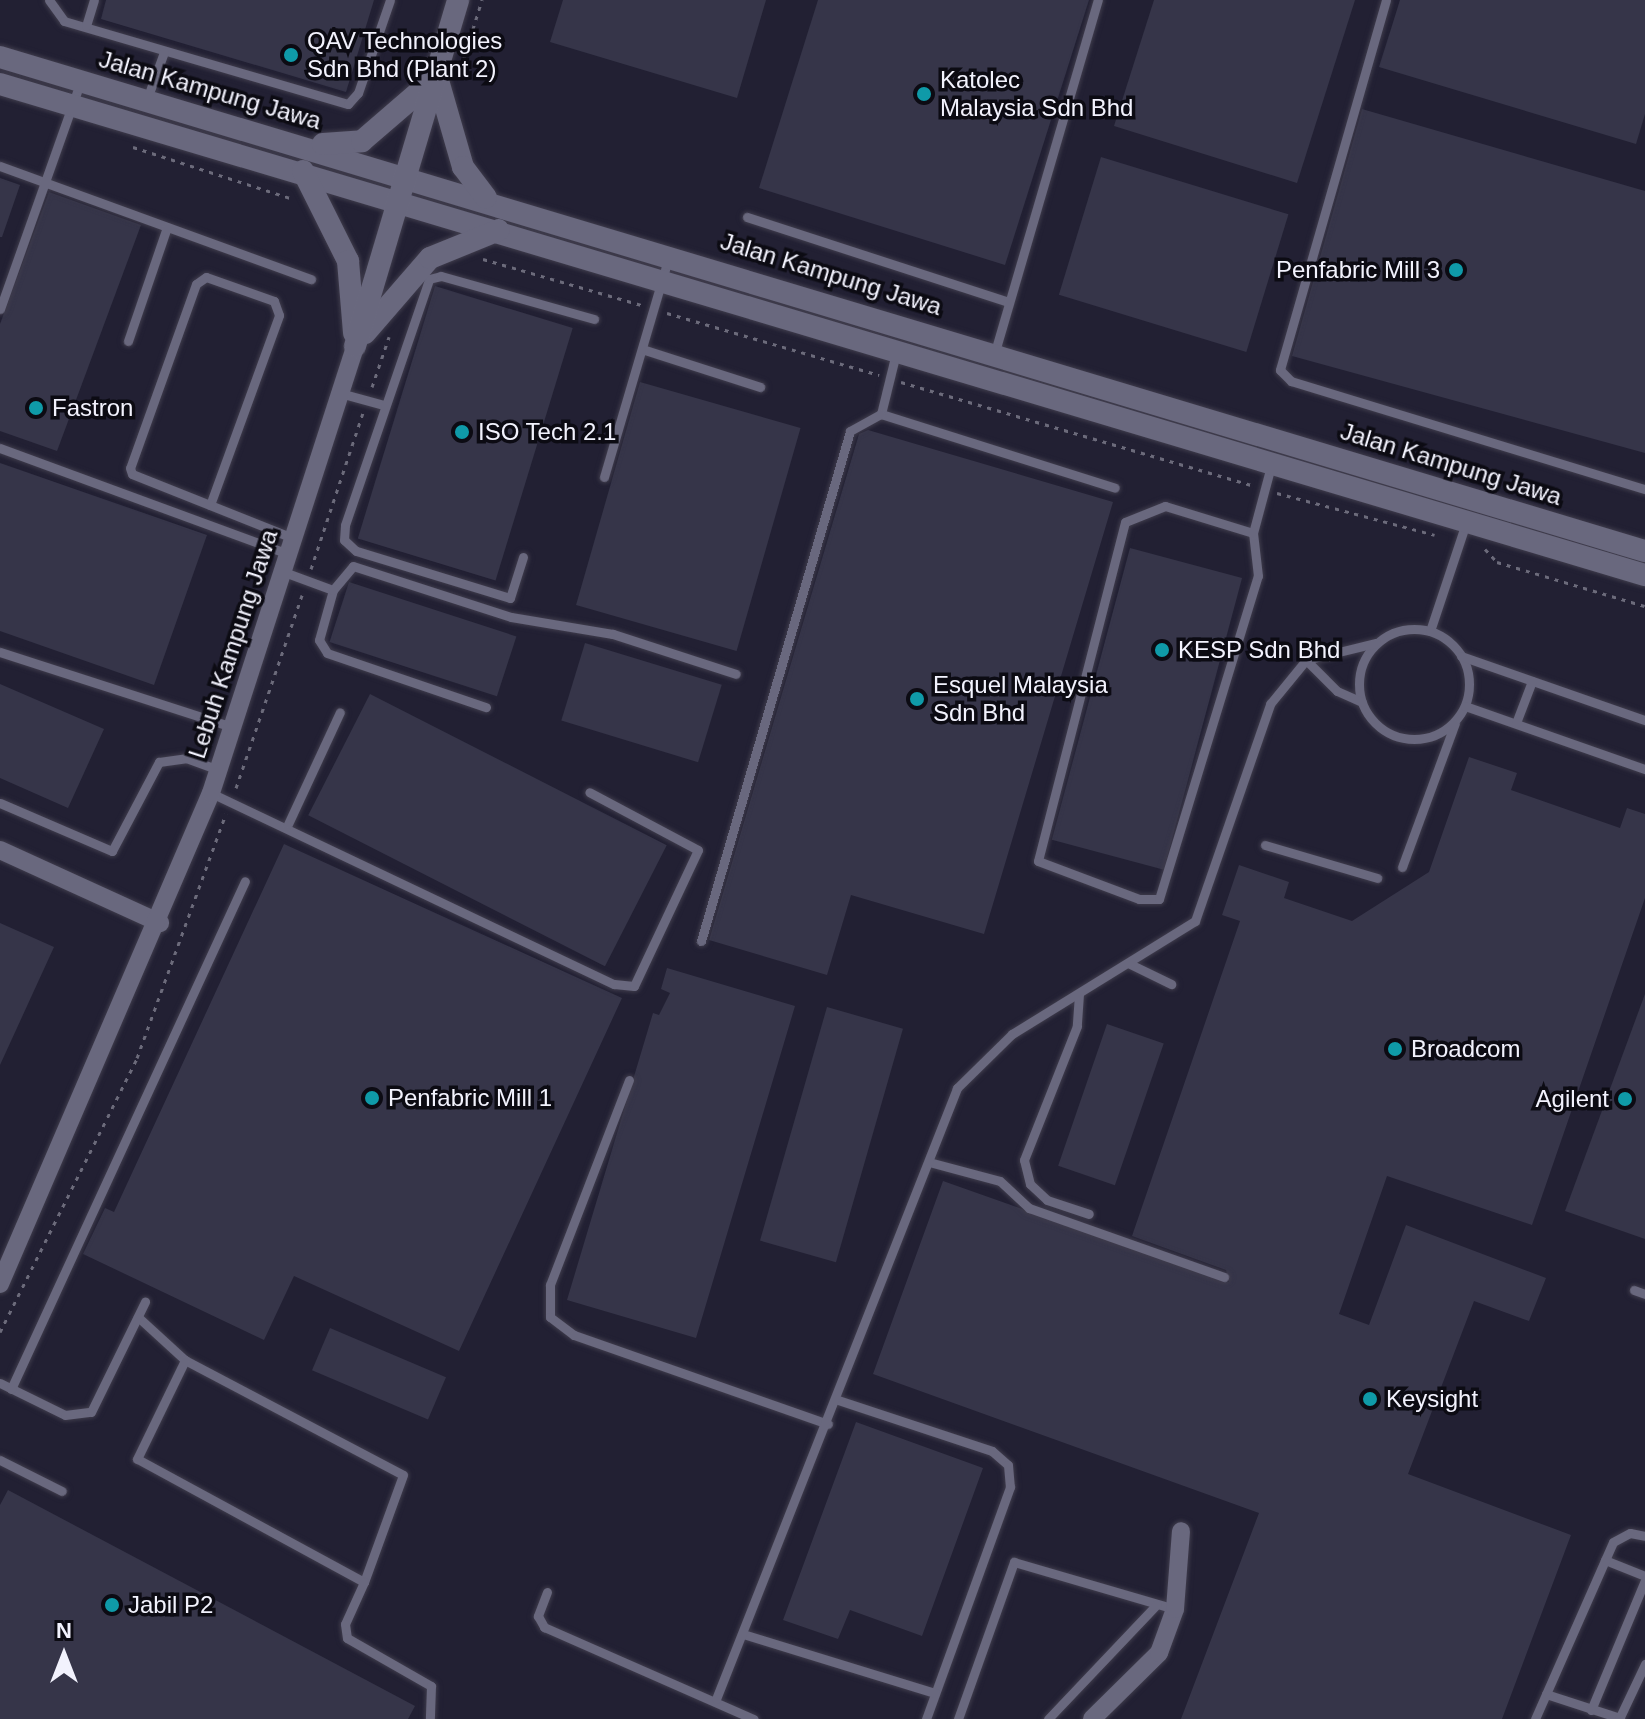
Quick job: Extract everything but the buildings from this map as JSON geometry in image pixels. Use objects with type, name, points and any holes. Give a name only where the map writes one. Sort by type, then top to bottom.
[{"type":"street","name":"Lebuh Kampung Jawa","points":[[0,1284],[160,923],[235,728],[407,175],[445,83],[458,0]]},
{"type":"street","name":"Jalan Kampung Jawa","points":[[0,57],[486,197],[1645,551]]},
{"type":"street","points":[[306,145],[362,141],[445,83],[454,145],[486,197]]},
{"type":"street","name":"Jalan Kampung Jawa","points":[[0,84],[303,171],[1272,463],[1464,528],[1645,575]]},
{"type":"street","points":[[303,171],[348,261],[355,346]]},
{"type":"street","points":[[355,346],[402,281],[430,258],[499,230]]},
{"type":"street","points":[[0,850],[160,923]]},
{"type":"street","points":[[1092,1719],[1159,1653],[1181,1531]]},
{"type":"lane","points":[[49,0],[64,21],[348,104],[358,93],[390,0]]},
{"type":"lane","points":[[86,26],[94,0]]},
{"type":"lane","points":[[986,377],[1098,0]]},
{"type":"lane","points":[[1386,0],[1280,370],[1291,381],[1645,489]]},
{"type":"lane","points":[[145,126],[164,52]]},
{"type":"lane","points":[[0,309],[81,80]]},
{"type":"lane","points":[[0,166],[311,279]]},
{"type":"lane","points":[[747,217],[1009,302]]},
{"type":"lane","points":[[128,341],[167,227]]},
{"type":"lane","points":[[604,477],[645,350],[669,253]]},
{"type":"lane","points":[[523,557],[510,598],[356,551],[344,540],[384,405],[429,279],[441,276],[594,319]]},
{"type":"lane","points":[[210,505],[279,315],[274,301],[206,277],[196,284],[129,461],[132,474],[210,505],[290,556],[333,590]]},
{"type":"lane","points":[[881,414],[905,323]]},
{"type":"lane","points":[[645,350],[760,387]]},
{"type":"lane","points":[[340,393],[384,405]]},
{"type":"lane","points":[[701,941],[850,431],[881,414],[1115,488]]},
{"type":"lane","points":[[1253,533],[1165,506],[1125,522],[1038,861],[1139,899],[1159,899],[1258,576],[1253,533],[1280,438]]},
{"type":"lane","points":[[0,448],[290,556]]},
{"type":"lane","points":[[1430,631],[1474,498]]},
{"type":"lane","points":[[486,707],[327,653],[319,640],[333,590],[353,566],[511,617],[613,634],[736,674]]},
{"type":"lane","points":[[716,1699],[838,1400],[957,1088],[980,1058],[1195,921],[1270,704],[1306,660],[1376,643],[1411,629],[1430,631],[1461,656],[1645,720]]},
{"type":"lane","points":[[1376,643],[1358,678],[1362,702],[1373,722],[1396,737],[1428,737],[1456,720]]},
{"type":"lane","points":[[0,652],[235,728]]},
{"type":"lane","points":[[1402,867],[1456,720],[1465,706],[1461,656]]},
{"type":"lane","points":[[1306,660],[1337,691],[1362,702]]},
{"type":"lane","points":[[1516,723],[1532,681]]},
{"type":"lane","points":[[1465,706],[1645,769]]},
{"type":"lane","points":[[288,824],[340,712]]},
{"type":"lane","points":[[0,803],[112,851],[159,762],[186,758],[219,770]]},
{"type":"lane","points":[[211,793],[288,824],[614,984],[634,986],[698,850],[589,792]]},
{"type":"lane","points":[[1265,845],[1350,875],[1377,878]]},
{"type":"lane","points":[[11,1389],[245,881]]},
{"type":"lane","points":[[1130,964],[1171,984]]},
{"type":"lane","points":[[1079,994],[1077,1026],[1024,1160],[1030,1184],[1047,1200],[1089,1214]]},
{"type":"lane","points":[[629,1080],[550,1285],[550,1317],[574,1335],[828,1424]]},
{"type":"lane","points":[[929,1162],[1000,1181],[1029,1208],[1224,1277]]},
{"type":"lane","points":[[1634,1290],[1645,1294]]},
{"type":"lane","points":[[0,1383],[65,1415],[91,1412],[145,1302]]},
{"type":"lane","points":[[138,1317],[185,1360],[403,1475],[364,1582],[345,1624],[347,1638],[431,1686],[430,1719]]},
{"type":"lane","points":[[185,1360],[137,1459],[364,1582]]},
{"type":"lane","points":[[838,1400],[992,1451],[1008,1465],[1010,1487],[926,1719]]},
{"type":"lane","points":[[0,1460],[62,1491]]},
{"type":"lane","points":[[1535,1719],[1613,1542],[1630,1533],[1645,1536]]},
{"type":"lane","points":[[1591,1710],[1645,1578],[1605,1560]]},
{"type":"lane","points":[[958,1719],[1014,1562],[1166,1607]]},
{"type":"lane","points":[[547,1592],[538,1616],[544,1627],[716,1699],[754,1719]]},
{"type":"lane","points":[[1048,1719],[1166,1607]]},
{"type":"lane","points":[[743,1634],[935,1693]]},
{"type":"lane","points":[[1546,1694],[1619,1718],[1645,1664]]},
{"type":"path","points":[[445,83],[482,0]]},
{"type":"path","points":[[480,258],[1425,537],[1464,528],[1497,562],[1645,606]]},
{"type":"place","name":"QAV Technologies Sdn Bhd (Plant 2)","points":[[291,55]]},
{"type":"place","name":"Katolec Malaysia Sdn Bhd","points":[[924,94]]},
{"type":"place","name":"Penfabric Mill 3","points":[[1456,270]]},
{"type":"place","name":"Fastron","points":[[36,408]]},
{"type":"place","name":"ISO Tech 2.1","points":[[462,432]]},
{"type":"place","name":"KESP Sdn Bhd","points":[[1162,650]]},
{"type":"place","name":"Esquel Malaysia Sdn Bhd","points":[[917,699]]},
{"type":"place","name":"Broadcom","points":[[1395,1049]]},
{"type":"place","name":"Penfabric Mill 1","points":[[372,1098]]},
{"type":"place","name":"Agilent","points":[[1625,1099]]},
{"type":"place","name":"Keysight","points":[[1370,1399]]},
{"type":"place","name":"Jabil P2","points":[[112,1605]]}]
